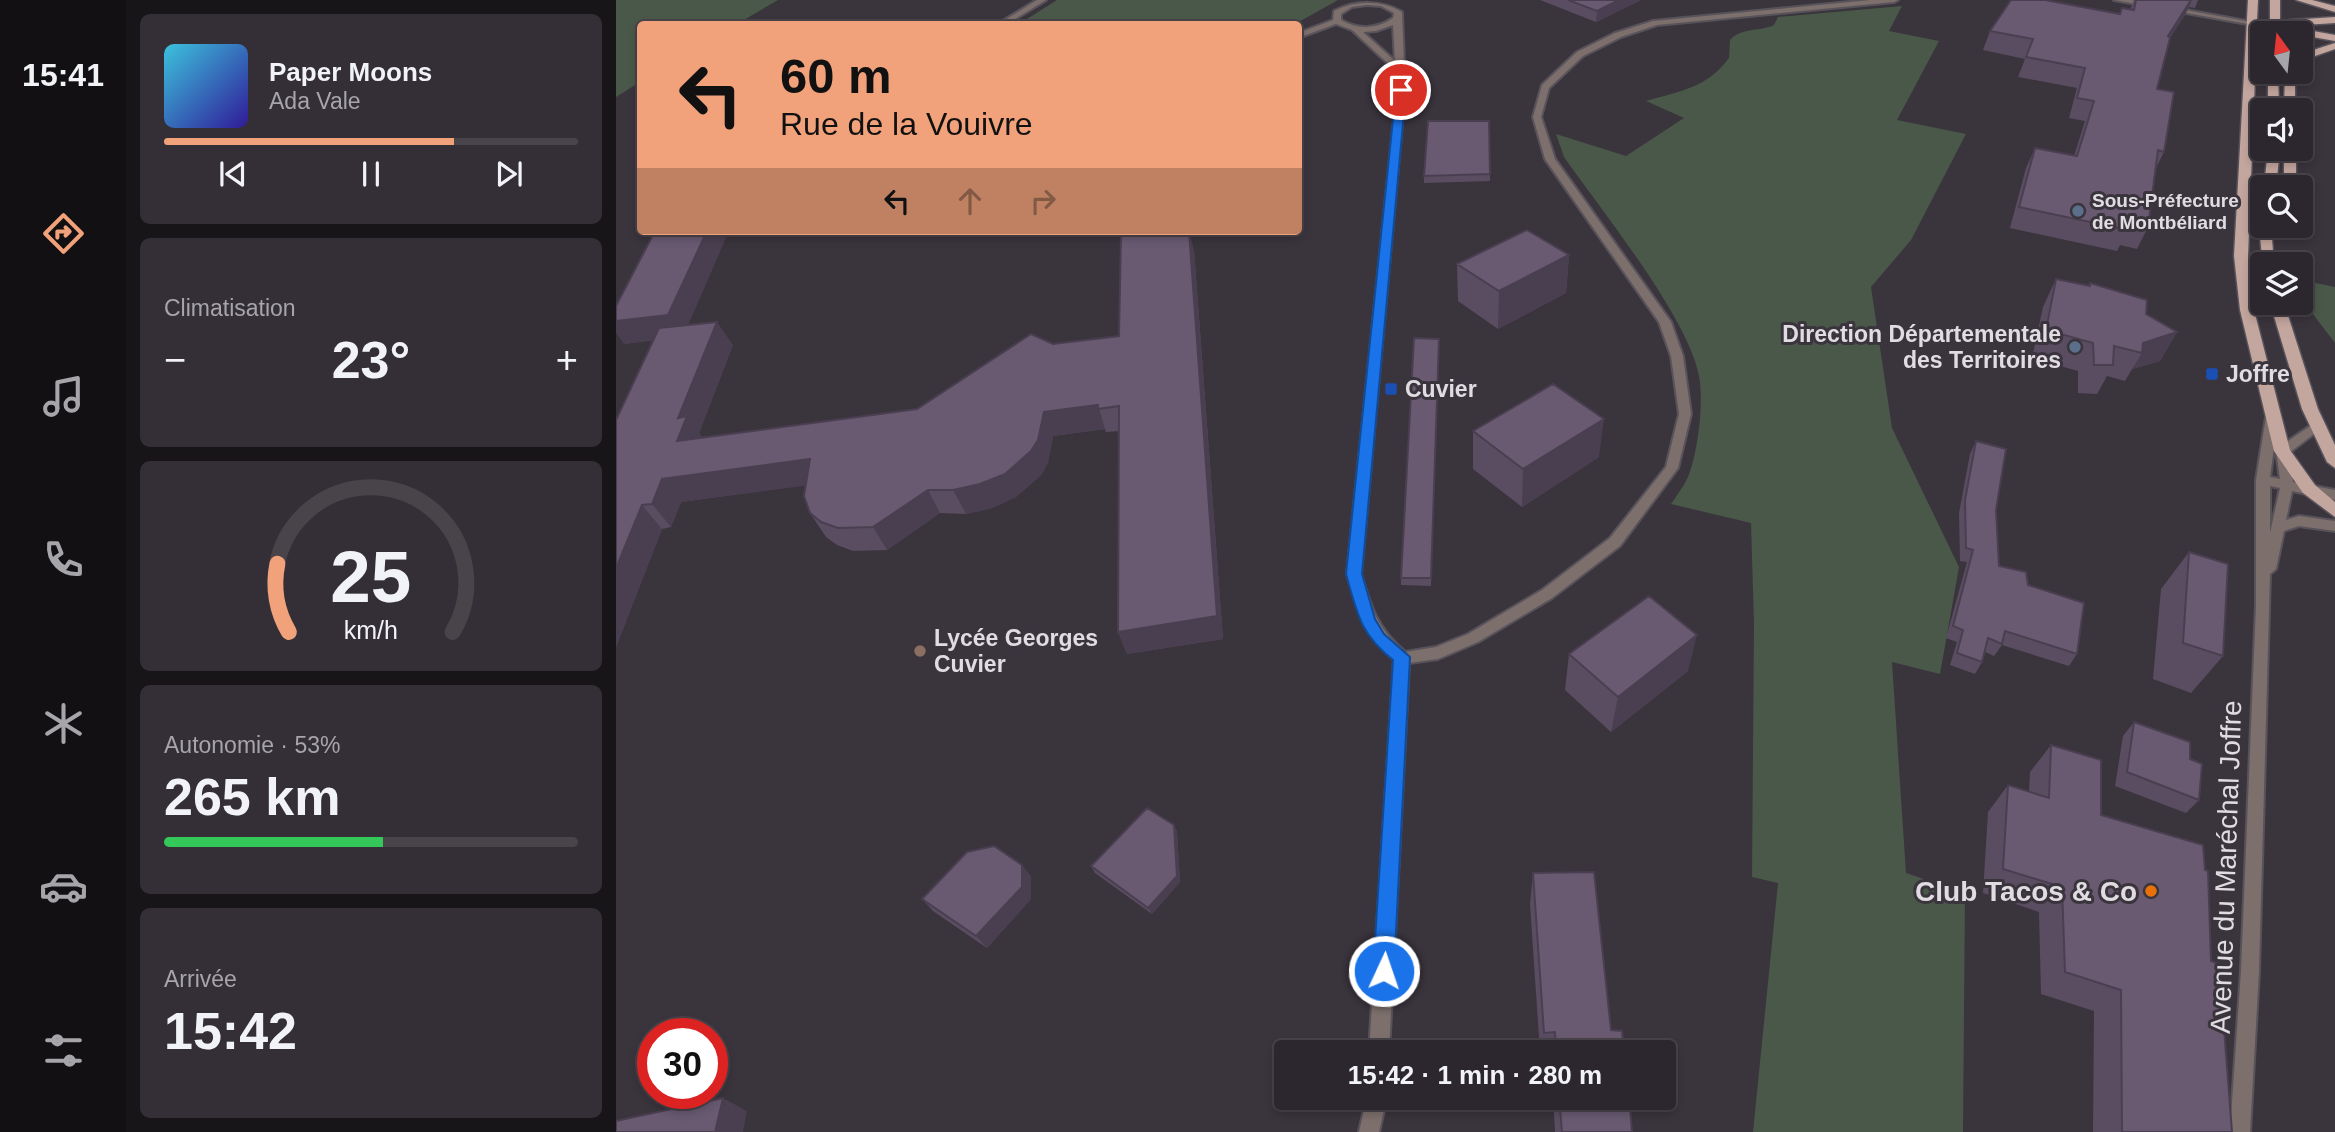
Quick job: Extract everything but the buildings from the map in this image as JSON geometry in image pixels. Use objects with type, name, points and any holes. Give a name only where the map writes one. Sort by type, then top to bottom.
[{"type":"main road","name":"Avenue du Maréchal Joffre","points":[[2253,0],[2253,21]]},
{"type":"main road","points":[[2275,0],[2275,21]]},
{"type":"main road","points":[[2301,0],[2335,9]]},
{"type":"main road","points":[[2314,24],[2335,20]]},
{"type":"main road","points":[[2314,35],[2335,38]]},
{"type":"main road","points":[[2314,53],[2335,46]]},
{"type":"main road","name":"Avenue du Maréchal Joffre","points":[[2250,81],[2241,256],[2247,310],[2272,417]]},
{"type":"main road","points":[[2281,315],[2317,428],[2335,462]]},
{"type":"main road","points":[[2272,417],[2281,451],[2309,489],[2335,511]]},
{"type":"street","points":[[1007,21],[1042,0]]},
{"type":"street","points":[[1399,0],[1395,9],[1401,71],[1354,574],[1367,621],[1378,639],[1402,657],[1438,653],[1473,638],[1547,594],[1615,542],[1672,468],[1685,414],[1677,356],[1665,322],[1549,159],[1537,117],[1545,87],[1580,54],[1618,35],[1656,23],[1787,4],[1894,0]]},
{"type":"street","points":[[2118,0],[2250,22]]},
{"type":"street","points":[[1337,20],[1337,13],[1354,3],[1375,3],[1395,9]]},
{"type":"street","points":[[1354,28],[1385,26],[1397,19]]},
{"type":"street","points":[[1302,34],[1337,20],[1354,28],[1401,71]]},
{"type":"street","name":"Avenue du Maréchal Joffre","points":[[2240,1132],[2250,971],[2263,605],[2263,480],[2272,417]]},
{"type":"street","points":[[2281,451],[2317,428]]},
{"type":"street","name":"Avenue du Maréchal Joffre","points":[[2263,605],[2287,485],[2281,451]]},
{"type":"street","points":[[2263,480],[2335,495]]},
{"type":"street","points":[[2278,528],[2300,521],[2335,526]]},
{"type":"street","points":[[1380,1040],[1402,657]]},
{"type":"street","points":[[1369,1132],[1374,1110]]},
{"type":"green space","points":[[616,0],[778,0],[742,21],[637,21],[637,84],[616,97]]},
{"type":"green space","points":[[1057,0],[1338,0],[1300,21],[1024,21]]},
{"type":"green space","points":[[1902,6],[1889,31],[1939,41],[1897,120],[1966,134],[1911,240],[1871,287],[1892,428],[1959,567],[1940,674],[1892,662],[1906,873],[1965,893],[1963,1132],[1753,1132],[1778,883],[1752,877],[1754,624],[1751,523],[1671,504],[1688,477],[1699,427],[1699,376],[1692,352],[1641,264],[1564,157],[1556,134],[1626,156],[1684,118],[1646,101],[1692,87],[1712,76],[1729,58],[1730,40],[1734,36],[1774,25],[1778,17]]},
{"type":"green space","points":[[2313,282],[2335,287],[2335,343],[2313,314]]},
{"type":"place","name":"Sous-Préfecture de Montbéliard","points":[[2078,211]]},
{"type":"place","name":"Direction Départementale des Territoires","points":[[2075,347]]},
{"type":"place","name":"Joffre","points":[[2212,374]]},
{"type":"place","name":"Cuvier","points":[[1391,389]]},
{"type":"place","name":"Lycée Georges Cuvier","points":[[920,651]]},
{"type":"place","name":"Club Tacos & Co","points":[[2151,891]]},
{"type":"route","points":[[1384,971],[1402,657],[1378,639],[1367,621],[1354,574],[1401,90]]}]
